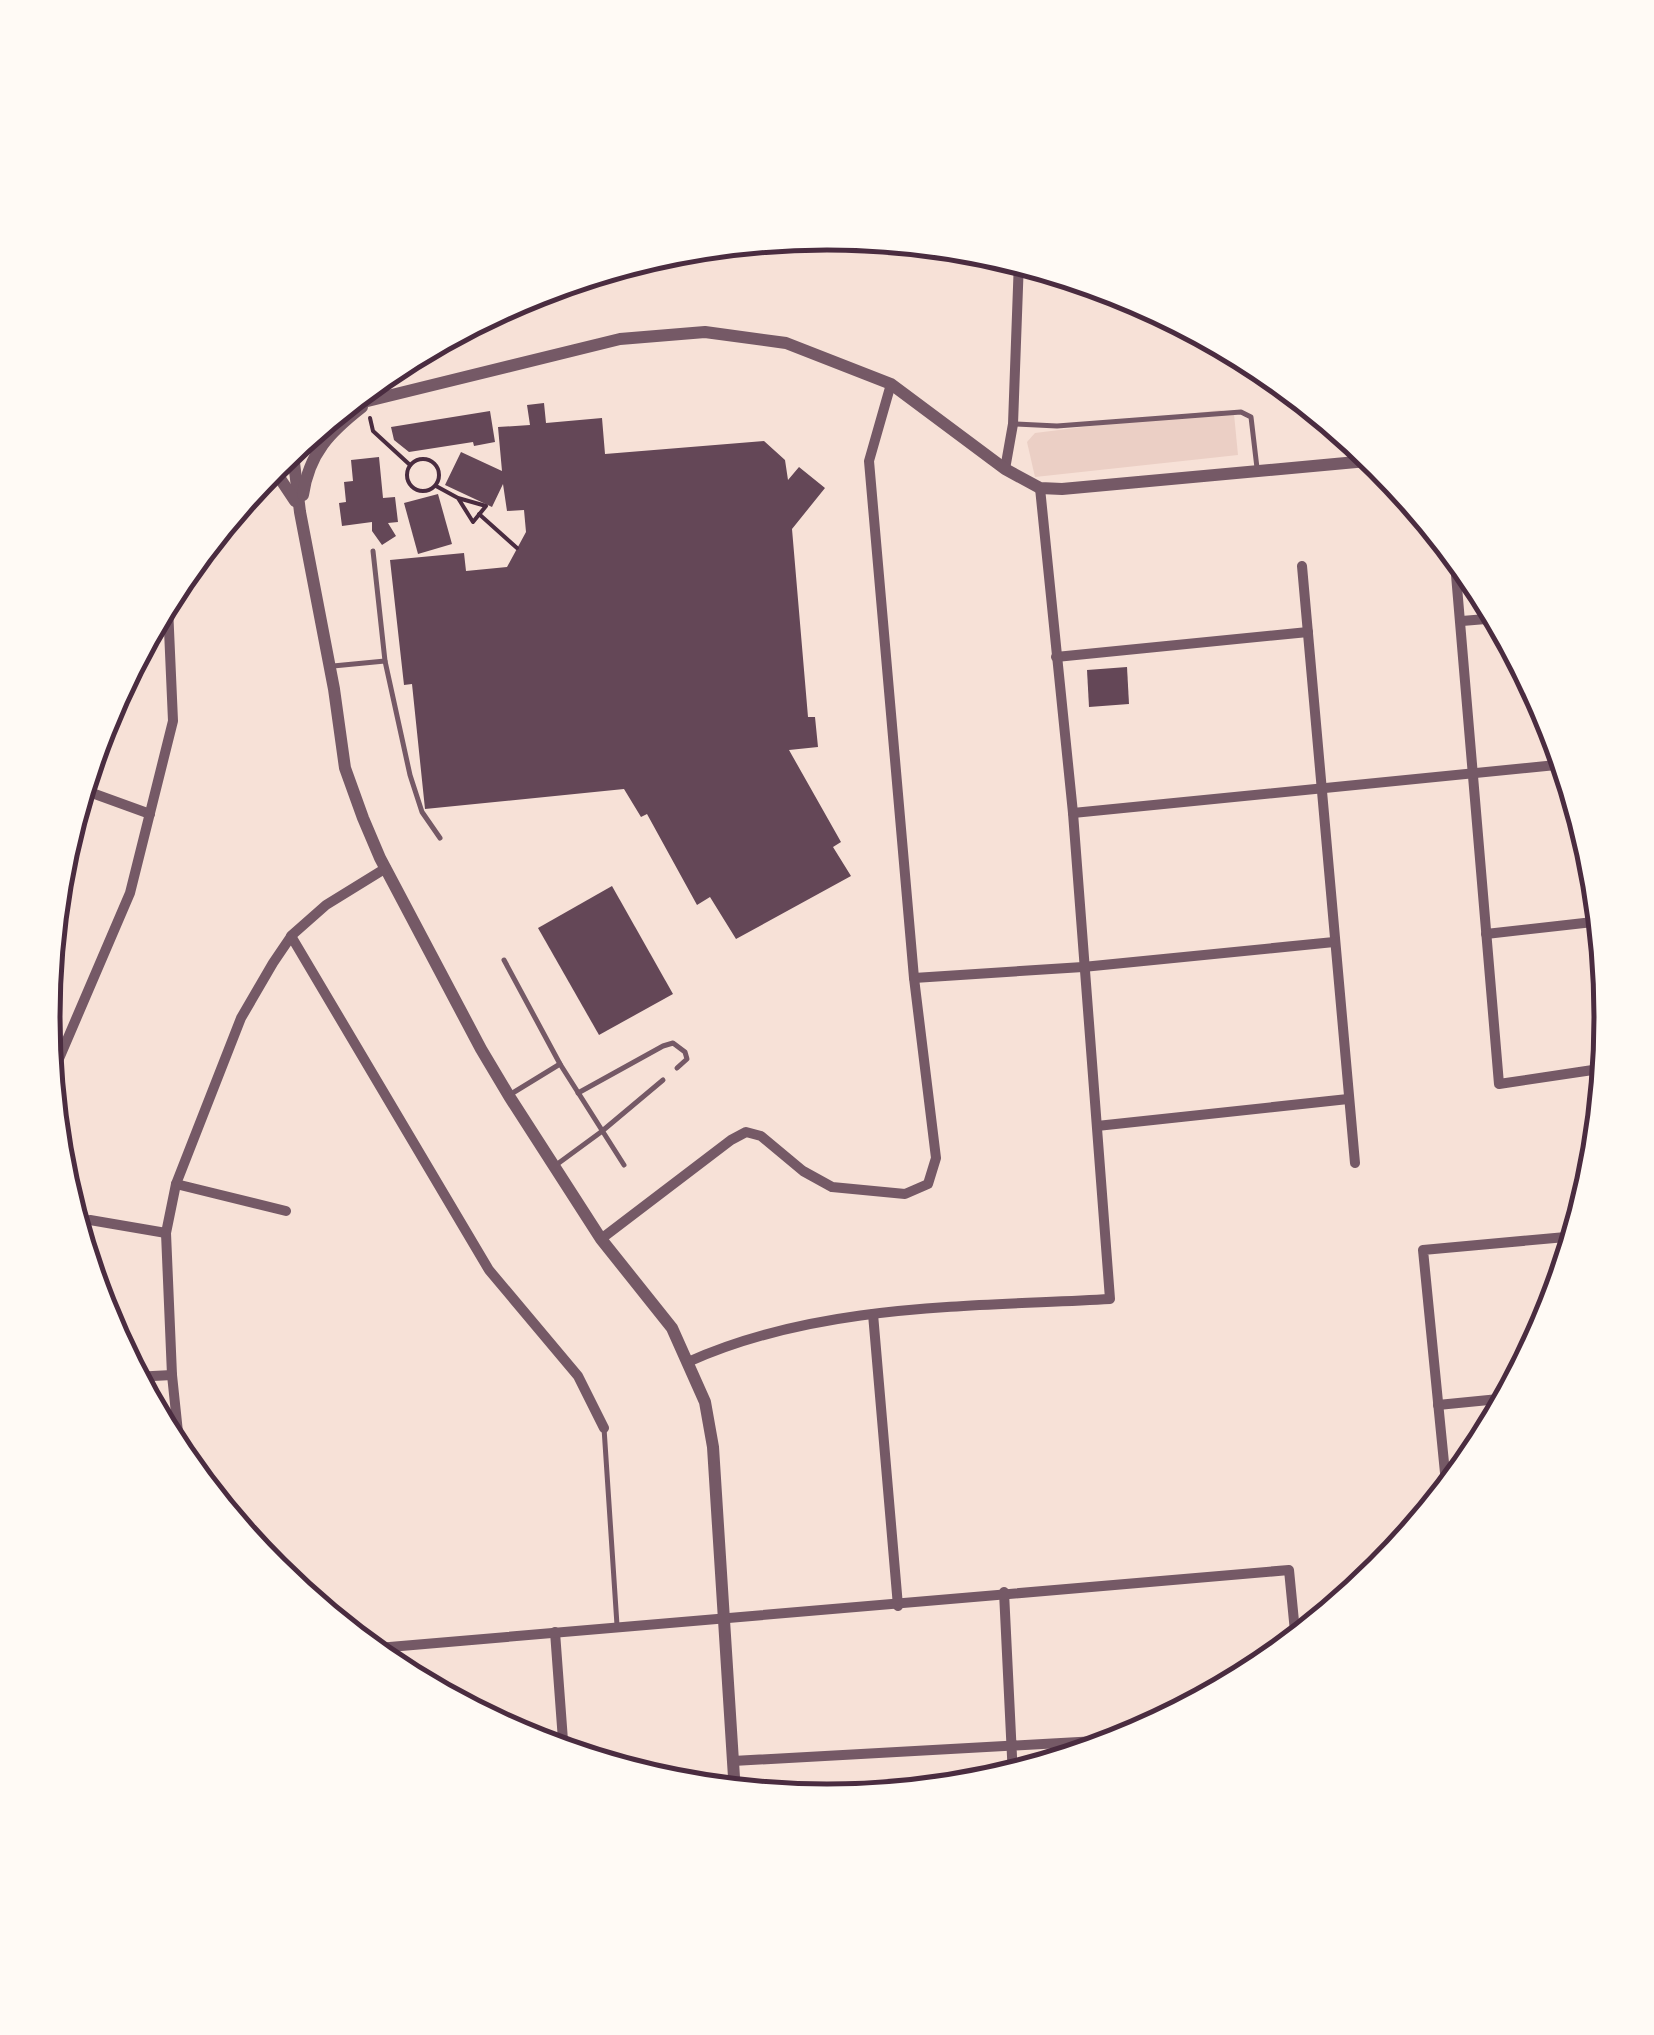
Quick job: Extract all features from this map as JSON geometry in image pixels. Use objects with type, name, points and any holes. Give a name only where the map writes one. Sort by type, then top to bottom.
[{"type":"street","points":[[1005,470],[1013,424],[1018,275]]},
{"type":"street","points":[[368,404],[620,339],[705,332],[786,344],[891,384],[1005,470],[1040,488],[1062,490],[1355,462]]},
{"type":"street","points":[[601,1239],[730,1140],[746,1132],[761,1136],[803,1172],[832,1187],[905,1194],[928,1184],[936,1158],[914,978],[869,460],[891,384]]},
{"type":"street","points":[[300,512],[306,477],[318,448],[331,433]]},
{"type":"street","points":[[294,466],[345,768],[386,868],[509,1096],[601,1239],[672,1328],[705,1402],[713,1446],[734,1779]]},
{"type":"street","points":[[282,478],[300,512]]},
{"type":"street","points":[[688,1362],[768,1332],[873,1314],[1110,1299],[1073,813],[1040,488]]},
{"type":"street","points":[[1302,566],[1354,1163]]},
{"type":"street","points":[[1457,580],[1500,1084],[1592,1070]]},
{"type":"street","points":[[1462,621],[1482,619]]},
{"type":"street","points":[[61,1053],[130,893],[150,814],[173,722],[169,624]]},
{"type":"street","points":[[1056,657],[1308,632]]},
{"type":"street","points":[[1073,813],[1551,766]]},
{"type":"street","points":[[94,794],[150,814]]},
{"type":"street","points":[[177,1424],[166,1233],[176,1184],[242,1018],[292,936],[326,905],[386,868]]},
{"type":"street","points":[[1486,934],[1588,923]]},
{"type":"street","points":[[292,936],[489,1270],[578,1376],[604,1428]]},
{"type":"street","points":[[914,978],[1082,967],[1334,942]]},
{"type":"street","points":[[1096,1126],[1348,1099]]},
{"type":"street","points":[[176,1184],[286,1211]]},
{"type":"street","points":[[90,1220],[166,1233]]},
{"type":"street","points":[[1445,1472],[1423,1250],[1561,1237]]},
{"type":"street","points":[[873,1314],[898,1606]]},
{"type":"street","points":[[149,1376],[172,1375]]},
{"type":"street","points":[[1438,1405],[1492,1400]]},
{"type":"street","points":[[391,1648],[1289,1570],[1294,1626]]},
{"type":"street","points":[[1004,1592],[1012,1761]]},
{"type":"street","points":[[555,1632],[563,1737]]},
{"type":"street","points":[[733,1761],[1078,1743]]},
{"type":"lane","points":[[1013,424],[1058,426],[1242,412],[1251,416],[1258,471]]},
{"type":"lane","points":[[373,551],[385,660],[417,800],[440,838]]},
{"type":"lane","points":[[330,666],[385,660]]},
{"type":"lane","points":[[504,960],[560,1064],[624,1165]]},
{"type":"lane","points":[[578,1093],[673,1043],[686,1052],[686,1059],[678,1068]]},
{"type":"lane","points":[[509,1096],[560,1064]]},
{"type":"lane","points":[[554,1167],[663,1080]]},
{"type":"lane","points":[[604,1428],[618,1628]]},
{"type":"path","points":[[366,405],[373,432],[410,465]]},
{"type":"path","points":[[420,459],[435,464],[439,475],[436,486],[426,492],[415,490],[407,482],[410,465],[420,459]]},
{"type":"path","points":[[436,486],[486,506],[473,522],[458,498]]},
{"type":"path","points":[[479,514],[517,548]]},
{"type":"shaded area","points":[[1220,410],[1234,414],[1238,455],[1035,477],[1027,442],[1035,433]]},
{"type":"building","points":[[544,403],[546,423],[602,418],[605,454],[764,441],[785,460],[788,480],[799,467],[825,488],[792,529],[808,717],[815,717],[818,747],[789,750],[841,842],[833,847],[851,876],[736,939],[710,897],[697,905],[647,814],[641,817],[624,789],[425,809],[412,684],[404,685],[390,560],[464,553],[466,571],[507,567],[526,532],[524,510],[507,511],[503,484],[492,507],[445,485],[461,452],[502,471],[498,427],[530,425],[527,405]]},
{"type":"building","points":[[490,411],[495,442],[474,446],[473,442],[409,452],[394,440],[391,427]]},
{"type":"building","points":[[379,457],[383,498],[395,497],[398,522],[388,523],[396,536],[382,545],[372,531],[372,522],[342,526],[339,503],[346,502],[344,482],[353,481],[351,460]]},
{"type":"building","points":[[438,494],[452,544],[418,554],[404,503]]},
{"type":"building","points":[[1127,667],[1129,704],[1089,707],[1087,670]]},
{"type":"building","points":[[612,886],[673,994],[599,1035],[538,928]]}]
